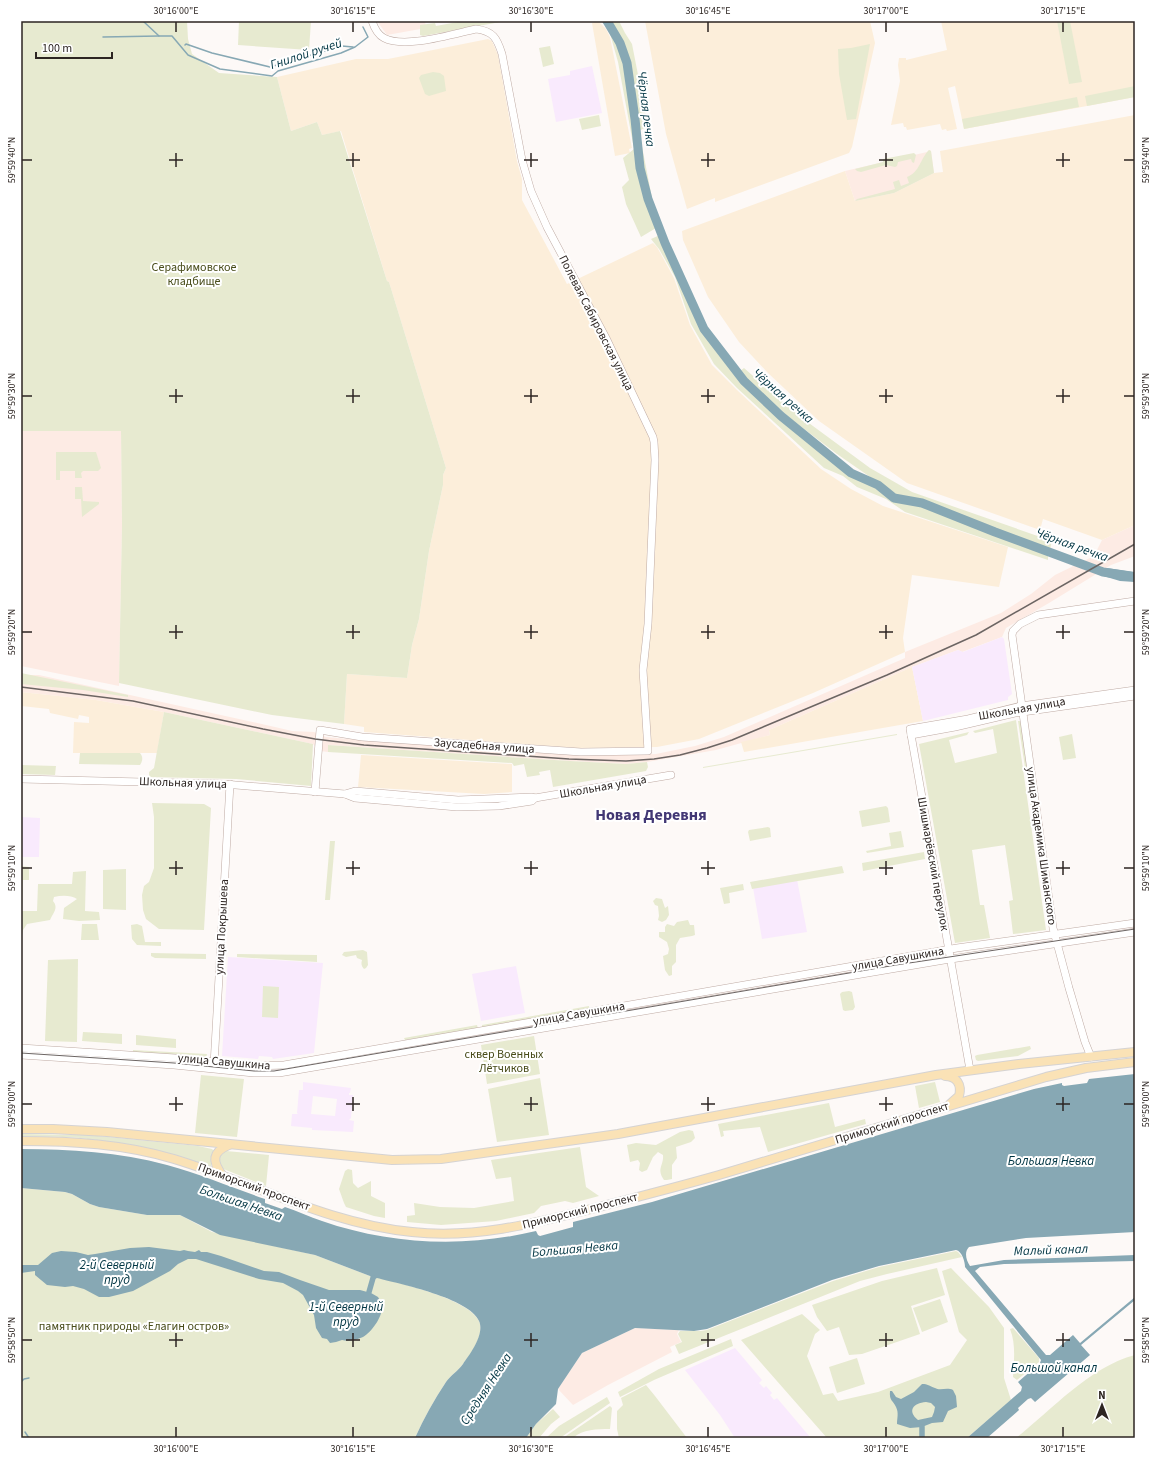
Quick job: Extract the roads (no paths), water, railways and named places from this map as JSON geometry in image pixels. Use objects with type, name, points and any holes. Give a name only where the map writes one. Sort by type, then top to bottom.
[{"type":"main road","name":"Приморский проспект","points":[[21,1129],[101,1132],[392,1160],[441,1159],[618,1134],[936,1075],[1135,1052]]},
{"type":"main road","name":"Приморский проспект","points":[[21,1141],[53,1141],[117,1146],[172,1158],[338,1218],[364,1224],[415,1233],[442,1234],[483,1232],[543,1221],[673,1188],[1066,1072],[1135,1062]]},
{"type":"main road","points":[[936,1075],[953,1077],[958,1083],[960,1092],[959,1096],[948,1106]]},
{"type":"main road","points":[[222,1175],[216,1167],[215,1158],[219,1150],[229,1145]]},
{"type":"street","name":"Полевая Сабировская улица","points":[[372,21],[383,38],[397,42],[416,41],[476,29],[484,30],[492,34],[502,54],[522,160],[531,191],[547,227],[607,340],[653,437],[655,460],[648,624],[643,670],[648,751]]},
{"type":"street","name":"улица Академика Шиманского","points":[[1091,1057],[1085,1042],[1054,934],[1012,638],[1013,631],[1028,619],[1038,615],[1135,601]]},
{"type":"street","name":"Школьная улица","points":[[910,732],[968,719],[1135,690]]},
{"type":"street","name":"Школьная улица","points":[[1022,709],[1135,696]]},
{"type":"street","name":"Заусадебная улица","points":[[315,792],[320,730],[362,737],[581,752],[612,753],[648,751]]},
{"type":"street","name":"Шишмарёвский переулок","points":[[910,732],[970,1070]]},
{"type":"street","name":"Школьная улица","points":[[21,779],[230,784],[345,794],[355,798],[457,808],[499,806],[532,801],[535,798],[671,775]]},
{"type":"street","name":"улица Покрышева","points":[[214,1065],[230,784]]},
{"type":"street","name":"улица Савушкина","points":[[21,1055],[174,1065],[284,1065],[948,950],[1135,923]]},
{"type":"street","name":"улица Савушкина","points":[[21,1048],[129,1054],[214,1065],[259,1074],[285,1073],[817,981],[950,959],[1135,932]]},
{"type":"water","points":[[1107,568],[1135,572],[1135,582],[1120,581],[1100,575]]},
{"type":"water","name":"Большая Невка","points":[[1135,1074],[1135,1232],[1026,1238],[969,1247],[966,1251],[970,1266],[1004,1260],[1135,1255],[1135,1261],[1004,1264],[980,1267],[975,1271],[1046,1355],[1050,1355],[1073,1335],[1080,1343],[1135,1297],[1135,1300],[1081,1345],[1090,1355],[1035,1402],[1031,1398],[1028,1399],[1018,1408],[1019,1410],[987,1438],[967,1438],[1021,1391],[1022,1387],[1018,1382],[1040,1363],[1041,1360],[965,1267],[961,1254],[956,1250],[879,1266],[832,1280],[707,1329],[694,1331],[635,1328],[582,1353],[558,1389],[556,1404],[536,1424],[526,1438],[415,1438],[433,1402],[448,1380],[463,1364],[476,1344],[480,1332],[479,1321],[473,1313],[462,1305],[417,1288],[377,1278],[375,1279],[315,1255],[220,1235],[180,1215],[147,1215],[99,1207],[65,1192],[21,1188],[21,1149],[94,1152],[131,1157],[167,1165],[265,1199],[265,1203],[282,1209],[285,1207],[322,1221],[375,1235],[402,1239],[456,1242],[483,1240],[536,1231],[540,1236],[573,1227],[573,1222],[652,1202],[1034,1089],[1062,1083],[1064,1086],[1087,1083],[1089,1079]]},
{"type":"water","points":[[149,1247],[195,1252],[199,1250],[201,1252],[221,1256],[264,1271],[279,1272],[329,1290],[360,1290],[371,1293],[380,1300],[382,1306],[381,1314],[373,1328],[363,1337],[330,1343],[327,1339],[322,1338],[316,1328],[314,1315],[303,1295],[298,1291],[283,1283],[259,1279],[196,1259],[188,1259],[178,1264],[170,1271],[133,1291],[109,1297],[99,1297],[84,1289],[73,1286],[65,1287],[47,1285],[35,1275],[35,1271],[21,1273],[21,1265],[38,1265],[52,1253],[61,1251],[76,1252],[88,1255],[130,1248]]},
{"type":"water","points":[[922,1384],[937,1389],[951,1389],[956,1396],[957,1407],[948,1411],[943,1422],[910,1428],[897,1424],[897,1411],[891,1399],[890,1391],[892,1391],[896,1397],[901,1399],[914,1392]],"holes":[[[921,1403],[931,1403],[935,1407],[932,1417],[918,1420],[913,1414],[913,1408]]]},
{"type":"waterway","name":"Гнилой ручей","points":[[143,21],[159,36],[172,36],[188,55],[220,69],[272,76],[278,71],[341,53],[355,47],[368,37],[363,27]]},
{"type":"waterway","name":"Чёрная речка","points":[[607,21],[620,43],[627,63],[640,168],[648,199],[665,243],[704,329],[744,381],[781,416],[851,473],[878,485],[894,498],[922,503],[1103,572],[1135,577]]},
{"type":"waterway","points":[[103,37],[159,36]]},
{"type":"waterway","points":[[185,45],[186,44],[212,53],[270,67],[342,46],[353,47]]},
{"type":"waterway","points":[[369,1292],[373,1278]]},
{"type":"waterway","points":[[22,1381],[29,1378]]},
{"type":"waterway","points":[[922,1427],[922,1438]]},
{"type":"waterway","points":[[25,1432],[29,1438]]},
{"type":"tram line","points":[[21,1053],[174,1063],[254,1071],[274,1071],[896,965],[1135,929]]},
{"type":"railway","points":[[21,687],[133,701],[315,739],[364,745],[569,759],[626,761],[654,759],[680,755],[732,740],[887,675],[976,635],[1135,544]]},
{"type":"district","name":"Новая Деревня","points":[[651,815]]},
{"type":"park label","name":"Серафимовское кладбище","points":[[194,274]]},
{"type":"park label","name":"сквер Военных Лётчиков","points":[[504,1061]]},
{"type":"park label","name":"памятник природы «Елагин остров»","points":[[134,1326]]},
{"type":"water label","name":"Малый канал","points":[[1051,1250]]},
{"type":"water label","name":"2-й Северный пруд","points":[[117,1272]]},
{"type":"water label","name":"1-й Северный пруд","points":[[346,1314]]},
{"type":"water label","name":"Большой канал","points":[[1054,1368]]},
{"type":"water label","name":"Средняя Невка","points":[[486,1389]]}]
